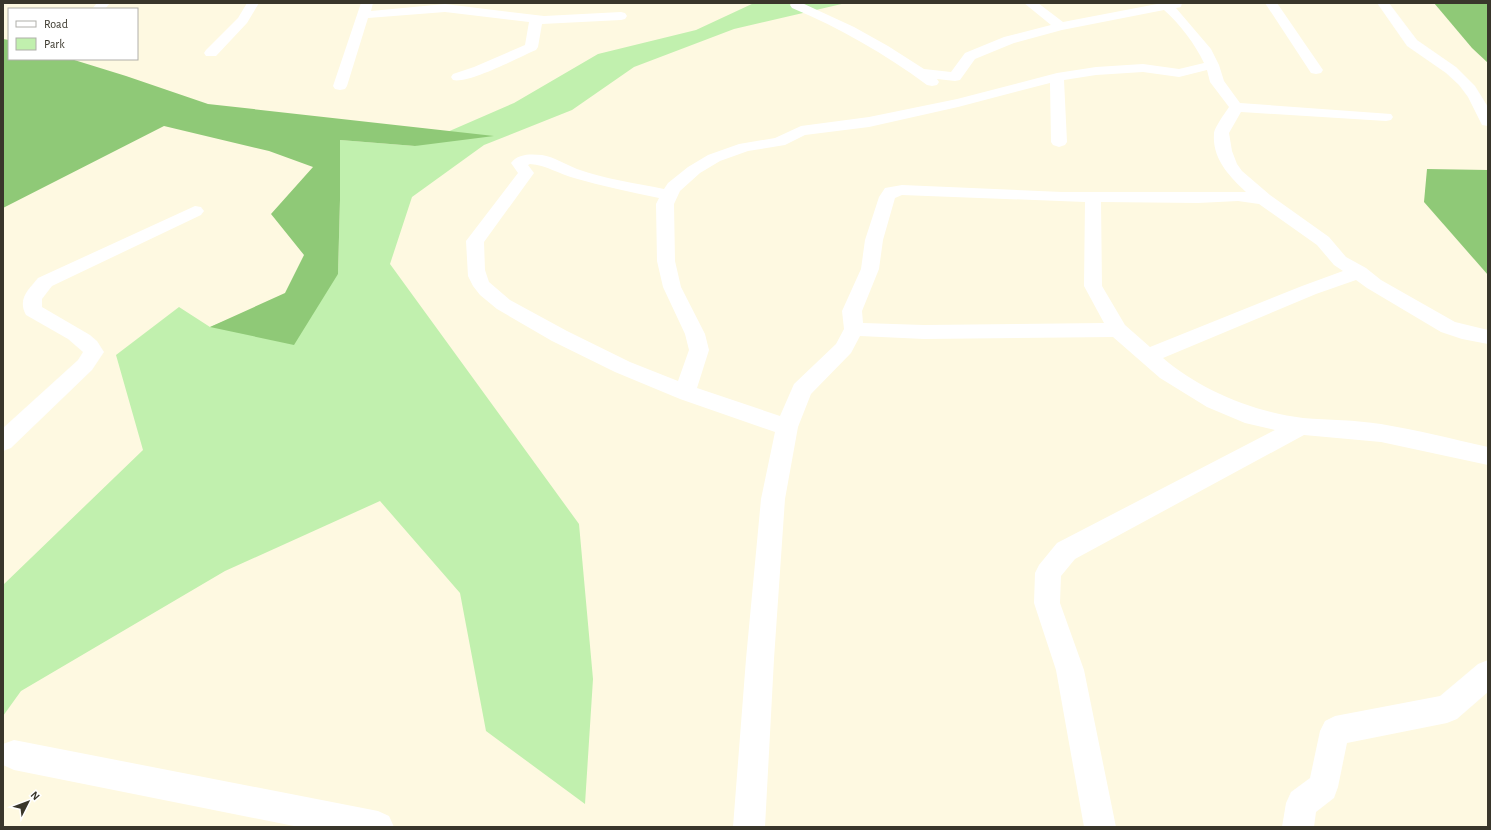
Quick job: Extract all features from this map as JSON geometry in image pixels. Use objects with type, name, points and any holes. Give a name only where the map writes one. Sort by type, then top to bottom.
[{"type":"street","points":[[211,53],[242,20],[253,3]]},
{"type":"street","points":[[1030,3],[1061,26]]},
{"type":"street","points":[[1271,3],[1316,70]]},
{"type":"street","points":[[1383,3],[1411,41],[1422,52],[1443,64],[1467,84],[1480,103],[1488,122]]},
{"type":"street","points":[[920,73],[955,77],[970,56],[1009,40],[1061,26],[1170,4],[1176,14],[1188,27],[1204,49],[1212,65],[1217,82],[1236,107],[1386,117]]},
{"type":"street","points":[[796,5],[829,18],[875,42],[920,73],[949,96]]},
{"type":"street","points":[[340,86],[365,9],[445,8],[536,19],[621,16]]},
{"type":"street","points":[[458,77],[479,70],[531,47],[536,19]]},
{"type":"street","points":[[685,392],[699,350],[695,334],[672,287],[666,261],[666,204],[668,195],[674,187],[694,170],[714,158],[745,147],[779,142],[801,131],[869,122],[949,96],[1096,71],[1143,68],[1179,73],[1212,65]]},
{"type":"street","points":[[1057,77],[1059,114],[1058,142]]},
{"type":"street","points":[[1236,107],[1221,133],[1224,151],[1229,164],[1240,178],[1264,199],[1322,241],[1340,261],[1359,272],[1374,284],[1442,323],[1462,332],[1488,337]]},
{"type":"street","points":[[668,195],[605,182],[571,172],[543,160],[528,159],[519,163],[526,173],[514,187],[490,224],[475,241],[476,271],[481,285],[502,303],[549,331],[641,376],[728,408],[786,427]]},
{"type":"street","points":[[1238,196],[1240,178]]},
{"type":"street","points":[[749,827],[759,667],[773,499],[786,427],[802,390],[844,348],[854,329],[852,311],[870,269],[874,240],[887,197],[892,192],[902,190],[1093,197],[1198,198],[1238,196],[1264,199]]},
{"type":"street","points":[[1093,197],[1093,286],[1118,330],[1167,373],[1215,401],[1253,417],[1301,426],[1381,433],[1488,456]]},
{"type":"street","points":[[3,442],[85,365],[94,352],[90,345],[33,310],[32,298],[45,282],[195,211]]},
{"type":"street","points":[[1146,356],[1309,290],[1359,272]]},
{"type":"street","points":[[854,329],[924,332],[1118,330]]},
{"type":"street","points":[[1100,827],[1070,670],[1047,604],[1048,573],[1066,551],[1301,426]]},
{"type":"street","points":[[1298,827],[1302,803],[1323,787],[1335,731],[1447,708],[1488,674]]},
{"type":"street","points":[[14,755],[378,827]]},
{"type":"green space","points":[[754,3],[846,3],[734,29],[634,67],[572,110],[484,145],[412,197],[390,264],[579,524],[593,679],[585,804],[486,731],[460,593],[380,501],[225,571],[21,691],[3,716],[3,585],[143,450],[116,355],[179,307],[210,327],[338,274],[340,140],[415,146],[514,103],[598,54],[696,30]]},
{"type":"green space","points":[[1434,3],[1488,3],[1488,63],[1472,48]]},
{"type":"green space","points":[[3,39],[8,40],[8,60],[74,60],[208,104],[494,136],[415,146],[340,140],[338,274],[294,345],[210,327],[285,293],[304,255],[271,214],[313,167],[269,151],[164,126],[3,208]]},
{"type":"green space","points":[[1427,169],[1488,170],[1488,275],[1424,202]]}]
